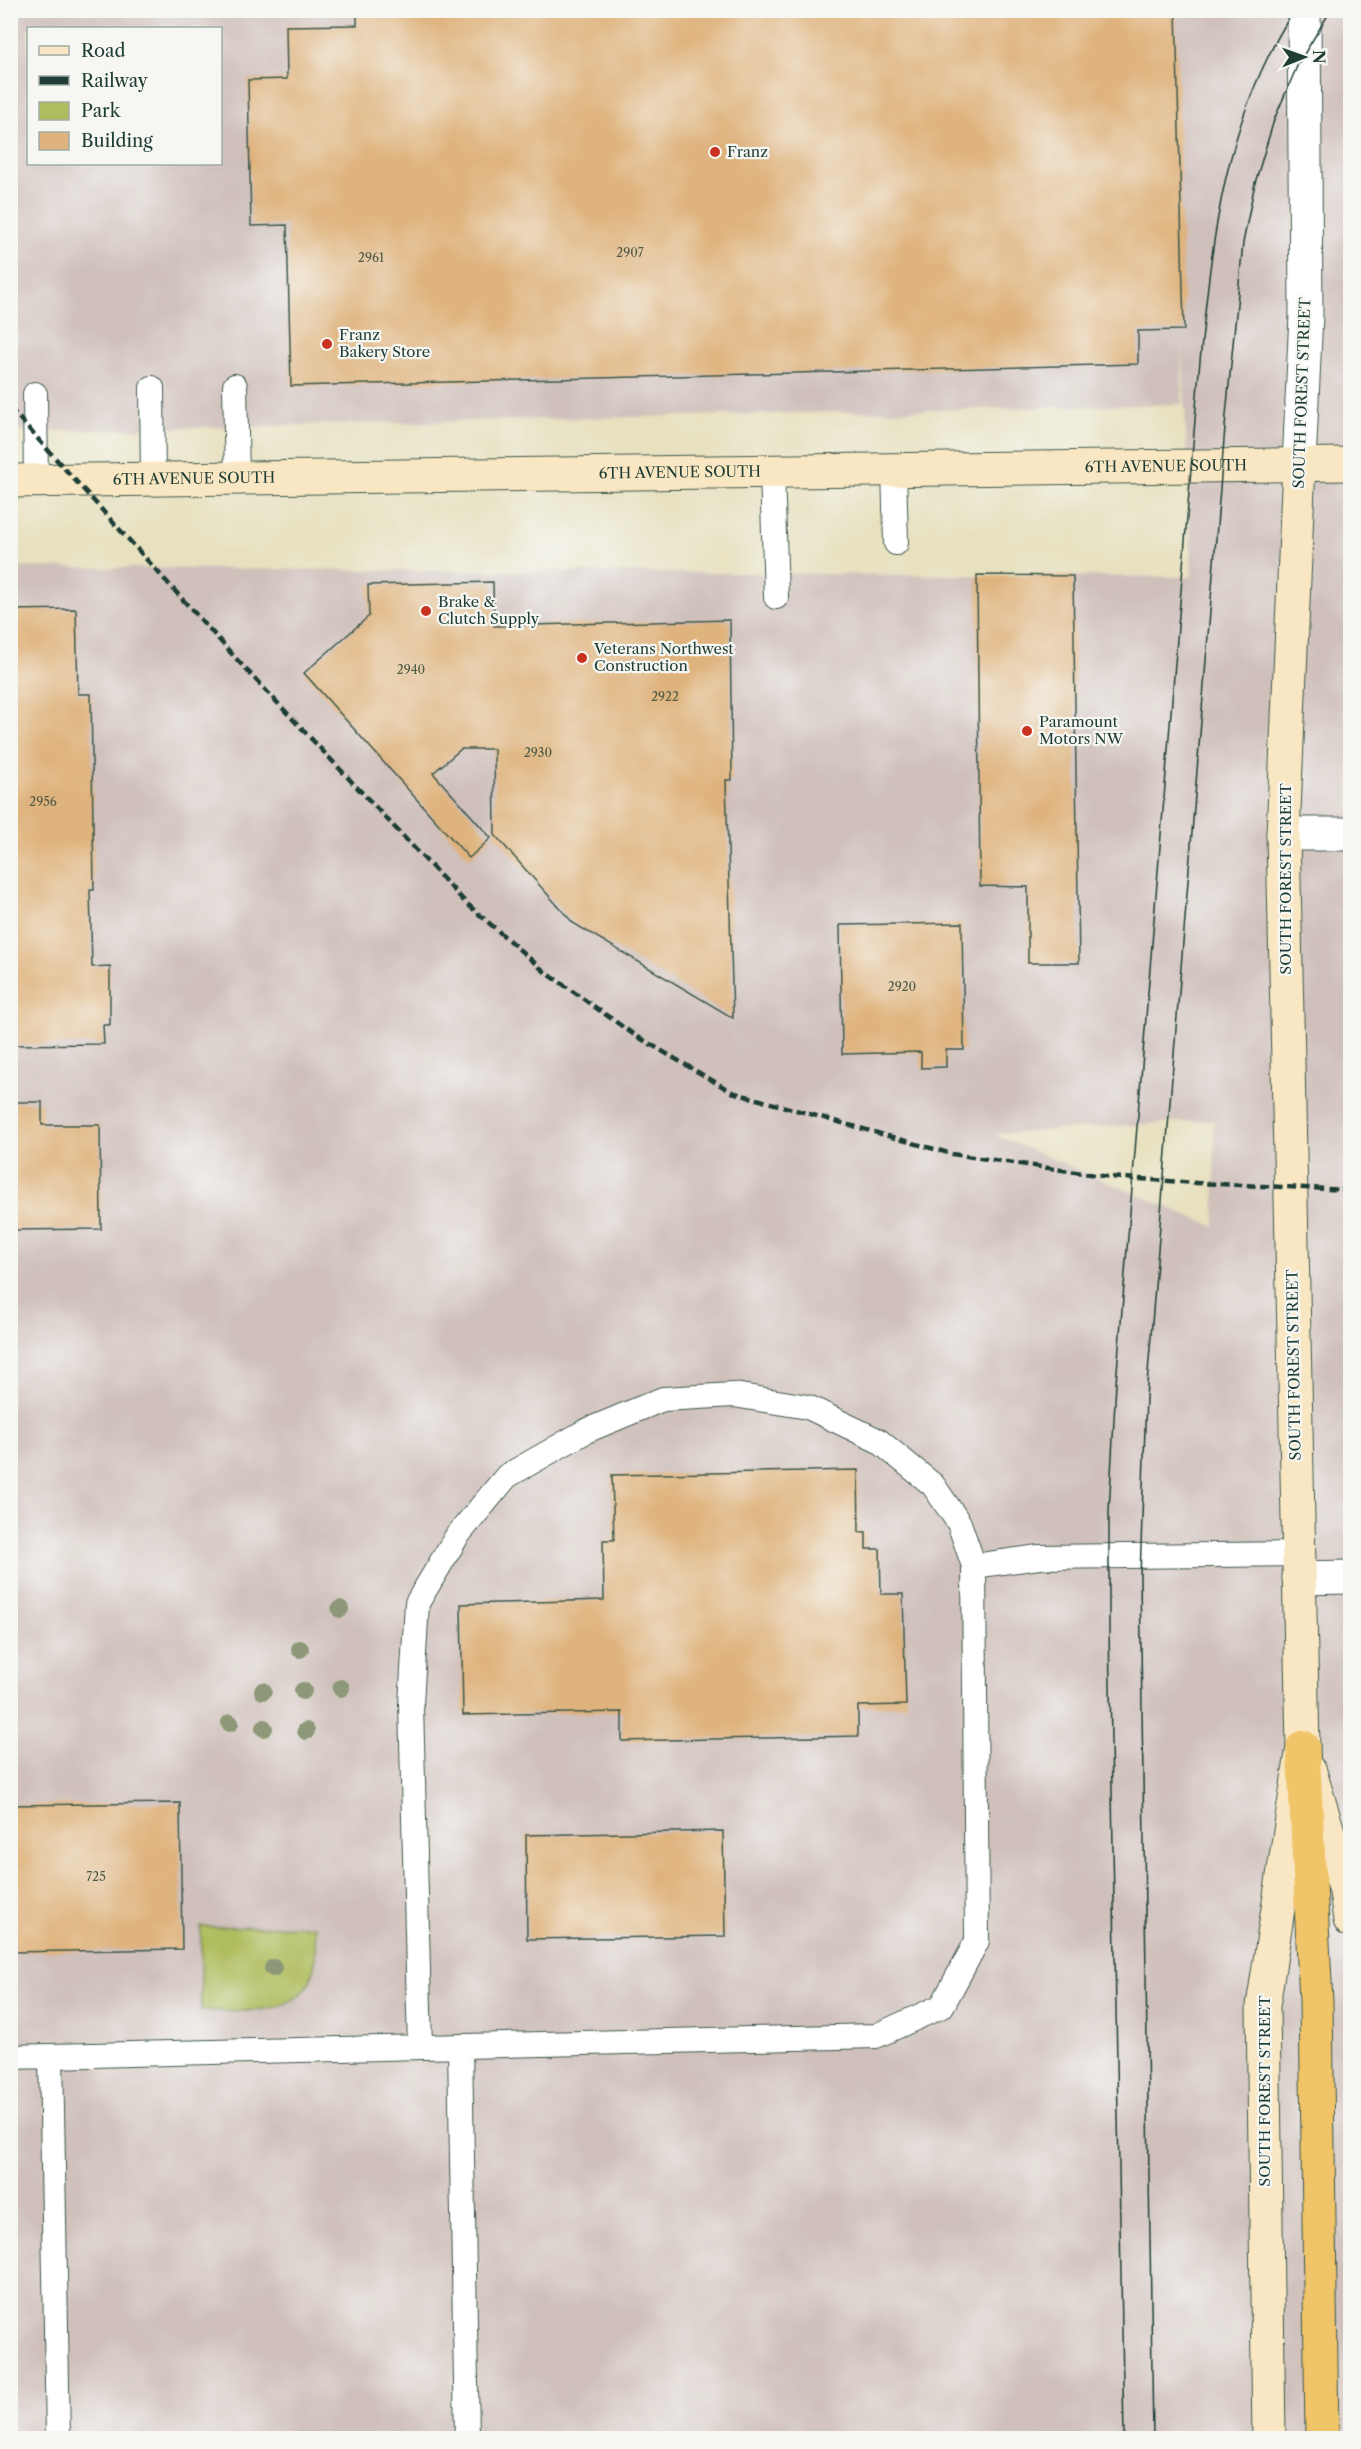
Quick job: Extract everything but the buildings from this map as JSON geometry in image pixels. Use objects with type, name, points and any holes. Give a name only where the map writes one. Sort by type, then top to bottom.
[{"type":"highway","points":[[1303,1747],[1316,2001],[1322,2439]]},
{"type":"main road","name":"SOUTH FOREST STREET","points":[[1269,2439],[1263,2006],[1303,1747],[1282,834],[1299,464]]},
{"type":"main road","name":"6TH AVENUE SOUTH","points":[[23,481],[1350,464]]},
{"type":"main road","name":"SOUTH FOREST STREET","points":[[1303,1747],[1349,1901]]},
{"type":"street","name":"SOUTH FOREST STREET","points":[[1299,464],[1306,315],[1304,10]]},
{"type":"street","points":[[1282,834],[1350,834]]},
{"type":"street","points":[[1299,1566],[1350,1577]]},
{"type":"lane","points":[[235,386],[237,478]]},
{"type":"lane","points":[[152,388],[153,479]]},
{"type":"lane","points":[[23,481],[35,394]]},
{"type":"lane","points":[[894,469],[896,543]]},
{"type":"lane","points":[[772,471],[776,597]]},
{"type":"lane","points":[[10,2057],[876,2036],[942,2006],[977,1941],[974,1566],[959,1524],[933,1485],[879,1441],[808,1407],[734,1395],[663,1399],[586,1431],[507,1476],[457,1536],[417,1603],[411,1704],[420,2047]]},
{"type":"lane","points":[[974,1566],[1039,1557],[1299,1566]]},
{"type":"lane","points":[[460,2046],[467,2439]]},
{"type":"lane","points":[[51,2056],[58,2439]]},
{"type":"shaded area","points":[[11,11],[1350,11],[1350,2438],[11,2438],[11,567],[1192,577],[1182,339],[1182,404],[11,432]],"holes":[[[1214,1120],[1215,1227],[993,1134]]]},
{"type":"green space","points":[[315,1926],[313,1973],[306,1988],[295,1998],[266,2009],[201,2011],[201,1927]]},
{"type":"tram line","points":[[1124,2438],[1109,1631],[1109,1511],[1116,1383],[1199,371],[1209,276],[1224,184],[1236,140],[1251,96],[1270,53],[1294,10]]},
{"type":"tram line","points":[[1153,2438],[1140,1577],[1146,1397],[1226,415],[1243,243],[1255,183],[1274,120],[1298,64],[1331,10]]},
{"type":"railway","points":[[10,408],[240,663],[465,902],[544,971],[633,1034],[732,1092],[952,1154],[1110,1177],[1350,1190]]},
{"type":"place","name":"Franz","points":[[715,152]]},
{"type":"place","name":"Franz Bakery Store","points":[[327,344]]},
{"type":"place","name":"Brake & Clutch Supply","points":[[426,611]]},
{"type":"place","name":"Veterans Northwest Construction","points":[[582,658]]},
{"type":"place","name":"Paramount Motors NW","points":[[1027,731]]}]
